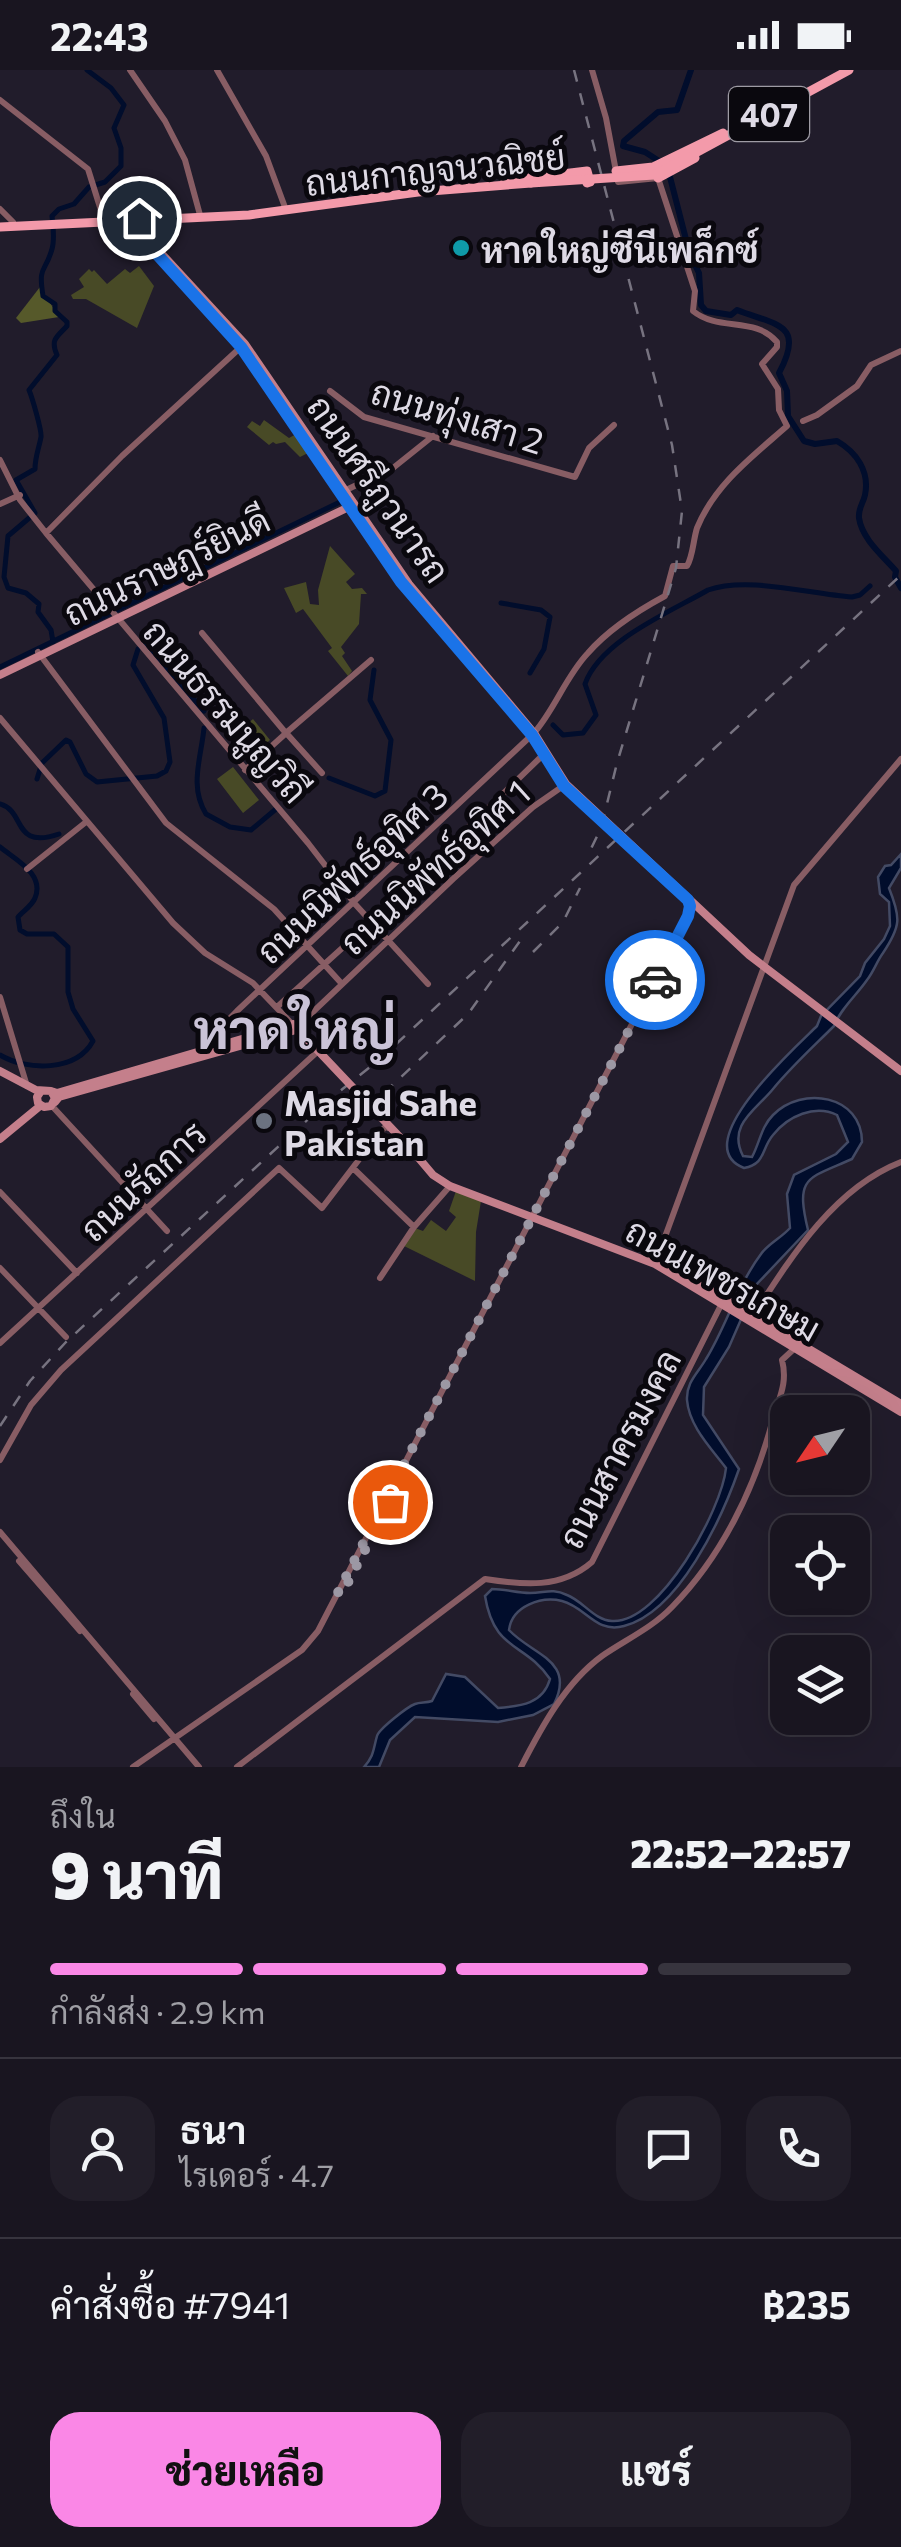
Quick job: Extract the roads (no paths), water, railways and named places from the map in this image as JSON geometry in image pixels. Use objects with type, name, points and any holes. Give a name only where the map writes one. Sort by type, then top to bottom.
[{"type":"main road","name":"ถนนกาญจนวณิชย์","points":[[724,135],[838,70]]},
{"type":"main road","name":"ถนนกาญจนวณิชย์","points":[[5,222],[132,223],[249,215],[505,181],[654,175],[850,70]]},
{"type":"main road","points":[[616,170],[663,170],[724,135]]},
{"type":"main road","points":[[493,186],[590,182],[586,171],[505,181]]},
{"type":"main road","name":"ถนนกาญจนวณิชย์","points":[[396,193],[531,181]]},
{"type":"main road","name":"ถนนกาญจนวณิชย์","points":[[53,225],[104,220],[132,223],[286,209]]},
{"type":"main road","name":"ถนนศรีภูวนารถ","points":[[132,223],[243,346],[421,602],[533,734],[565,785],[764,968],[901,1072]]},
{"type":"main road","name":"ถนนราษฎร์ยินดี","points":[[0,672],[348,499]]},
{"type":"main road","points":[[0,1139],[42,1097],[295,1026]]},
{"type":"main road","points":[[53,1104],[59,1097],[295,1026]]},
{"type":"main road","name":"ถนนเพชรเกษม","points":[[295,1026],[450,1186],[536,1215]]},
{"type":"main road","points":[[0,1074],[53,1104]]},
{"type":"main road","points":[[0,1074],[53,1104]]},
{"type":"main road","name":"ถนนเพชรเกษม","points":[[435,1173],[656,1261],[901,1408]]},
{"type":"main road","name":"ถนนเพชรเกษม","points":[[751,1316],[796,1348],[827,1364]]},
{"type":"street","points":[[130,70],[168,125],[185,160],[200,215]]},
{"type":"street","points":[[217,70],[266,156],[286,209]]},
{"type":"street","points":[[592,70],[616,170]]},
{"type":"street","points":[[0,100],[88,169],[104,220]]},
{"type":"street","name":"ถนนนิพัทธ์อุทิศ 3","points":[[214,1047],[208,1040],[533,734],[587,653],[666,596],[673,566],[687,566],[691,562],[697,529],[718,494],[742,463],[787,426],[780,410],[778,389],[762,364],[777,347],[768,331],[702,318],[692,310],[695,291],[663,170]]},
{"type":"street","points":[[48,533],[122,456],[243,346]]},
{"type":"street","points":[[803,421],[856,388],[871,365],[901,351]]},
{"type":"street","name":"ถนนทุ่งเสา 2","points":[[330,391],[364,417],[575,477],[589,448],[614,425]]},
{"type":"street","points":[[348,499],[434,435]]},
{"type":"street","name":"ถนนธรรมนูญวิถี","points":[[0,458],[19,496],[114,615],[246,768],[355,904],[428,984]]},
{"type":"street","points":[[0,504],[19,496]]},
{"type":"street","points":[[202,633],[322,773]]},
{"type":"street","points":[[39,654],[166,823],[259,897],[342,984]]},
{"type":"street","points":[[246,768],[371,660]]},
{"type":"street","points":[[0,718],[192,942],[261,990],[337,1074]]},
{"type":"street","points":[[277,1006],[371,922],[546,753]]},
{"type":"street","points":[[656,1261],[794,884],[901,759]]},
{"type":"street","name":"ถนนนิพัทธ์อุทิศ 1","points":[[295,1026],[533,807],[565,785]]},
{"type":"street","points":[[29,868],[86,822]]},
{"type":"street","points":[[133,1767],[261,1680],[312,1640],[697,907]]},
{"type":"street","points":[[0,998],[27,1086]]},
{"type":"street","name":"ถนนรัถการ","points":[[0,1343],[318,1050]]},
{"type":"street","points":[[53,1104],[166,1231]]},
{"type":"street","points":[[0,1460],[30,1405],[72,1344],[279,1168],[322,1208],[386,1126],[411,1147]]},
{"type":"street","points":[[751,1316],[784,1267],[841,1201],[868,1177],[901,1162]]},
{"type":"street","points":[[353,1168],[414,1227]]},
{"type":"street","points":[[380,1278],[414,1227],[450,1186]]},
{"type":"street","points":[[0,1192],[77,1273]]},
{"type":"street","points":[[0,1268],[72,1344]]},
{"type":"street","points":[[486,1311],[502,1282]]},
{"type":"street","name":"ถนนสาครมงคล","points":[[238,1767],[485,1578],[526,1584],[550,1582],[574,1575],[592,1562],[726,1304]]},
{"type":"street","points":[[520,1767],[544,1723],[578,1680],[598,1660],[670,1609],[729,1530],[770,1436],[786,1374],[782,1360],[796,1348]]},
{"type":"street","points":[[0,1534],[197,1767]]},
{"type":"street","points":[[140,1767],[175,1740]]},
{"type":"water","points":[[901,854],[901,868],[889,888],[897,922],[889,944],[834,1026],[741,1127],[739,1145],[743,1156],[752,1157],[773,1115],[799,1100],[814,1098],[841,1105],[852,1114],[862,1142],[852,1159],[808,1182],[803,1199],[808,1230],[756,1285],[729,1347],[704,1387],[703,1415],[739,1469],[696,1561],[663,1602],[624,1626],[598,1623],[562,1601],[537,1602],[522,1609],[509,1630],[555,1668],[559,1689],[554,1704],[533,1715],[498,1722],[415,1717],[390,1740],[379,1767],[364,1767],[379,1733],[411,1706],[432,1701],[446,1674],[465,1677],[498,1708],[523,1705],[542,1694],[550,1679],[495,1627],[485,1596],[492,1589],[557,1592],[612,1621],[631,1617],[650,1604],[686,1561],[713,1510],[726,1468],[692,1419],[688,1388],[753,1266],[764,1250],[790,1228],[787,1194],[794,1175],[836,1154],[848,1142],[837,1115],[820,1111],[786,1122],[751,1166],[744,1168],[729,1156],[728,1139],[751,1096],[860,976],[884,939],[890,926],[889,902],[880,894],[878,877]]},
{"type":"waterway","points":[[53,642],[51,630],[38,612],[39,604],[26,593],[8,588],[4,577],[8,536],[35,513],[16,480],[35,469],[41,437],[29,390],[57,355],[54,342],[67,326],[55,311],[55,304],[43,296],[42,274],[53,241],[52,216],[74,204],[89,187],[105,182],[121,166],[121,148],[114,128],[124,105],[111,88],[87,70]]},
{"type":"waterway","points":[[691,70],[677,110],[658,112],[623,146],[659,161],[670,177],[690,255],[699,273],[701,305],[706,311],[731,315],[737,310],[774,323],[788,335],[787,357],[779,373],[787,391],[788,416],[804,441],[837,441],[860,463],[866,486],[859,511],[861,526],[896,571],[901,588]]},
{"type":"waterway","points":[[0,667],[342,501]]},
{"type":"waterway","points":[[553,725],[563,735],[583,733],[596,715],[585,684],[605,654],[638,629],[708,590],[760,585],[852,597],[870,586]]},
{"type":"waterway","points":[[501,603],[541,610],[550,617],[544,649],[530,673]]},
{"type":"waterway","points":[[145,643],[204,711]]},
{"type":"waterway","points":[[37,779],[42,763],[66,740],[86,774],[97,782],[157,776],[166,771],[170,762],[164,718],[133,665],[138,649]]},
{"type":"waterway","points":[[329,778],[375,796],[385,791],[391,740],[370,700],[374,670]]},
{"type":"waterway","points":[[204,728],[197,783],[206,814],[230,827],[251,830],[276,809]]},
{"type":"waterway","points":[[0,804],[34,837],[59,834]]},
{"type":"waterway","points":[[0,847],[27,868],[36,882],[34,901],[18,917],[20,930],[27,934],[54,934],[68,947],[68,992],[73,1009],[93,1041],[75,1059],[50,1066],[24,1064],[0,1055]]},
{"type":"railway","points":[[574,70],[672,445],[682,511],[676,568],[601,828],[588,855]]},
{"type":"railway","points":[[0,1426],[30,1381],[66,1342],[330,1099],[380,1059],[901,575]]},
{"type":"railway","points":[[533,952],[563,922],[580,888]]},
{"type":"railway","points":[[384,1093],[468,1014],[520,941]]},
{"type":"place","name":"หาดใหญ่ซีนีเพล็กซ์","points":[[461,248]]},
{"type":"place","name":"Masjid Sahe Pakistan","points":[[264,1121]]},
{"type":"district","name":"หาดใหญ่","points":[[295,1026]]}]
